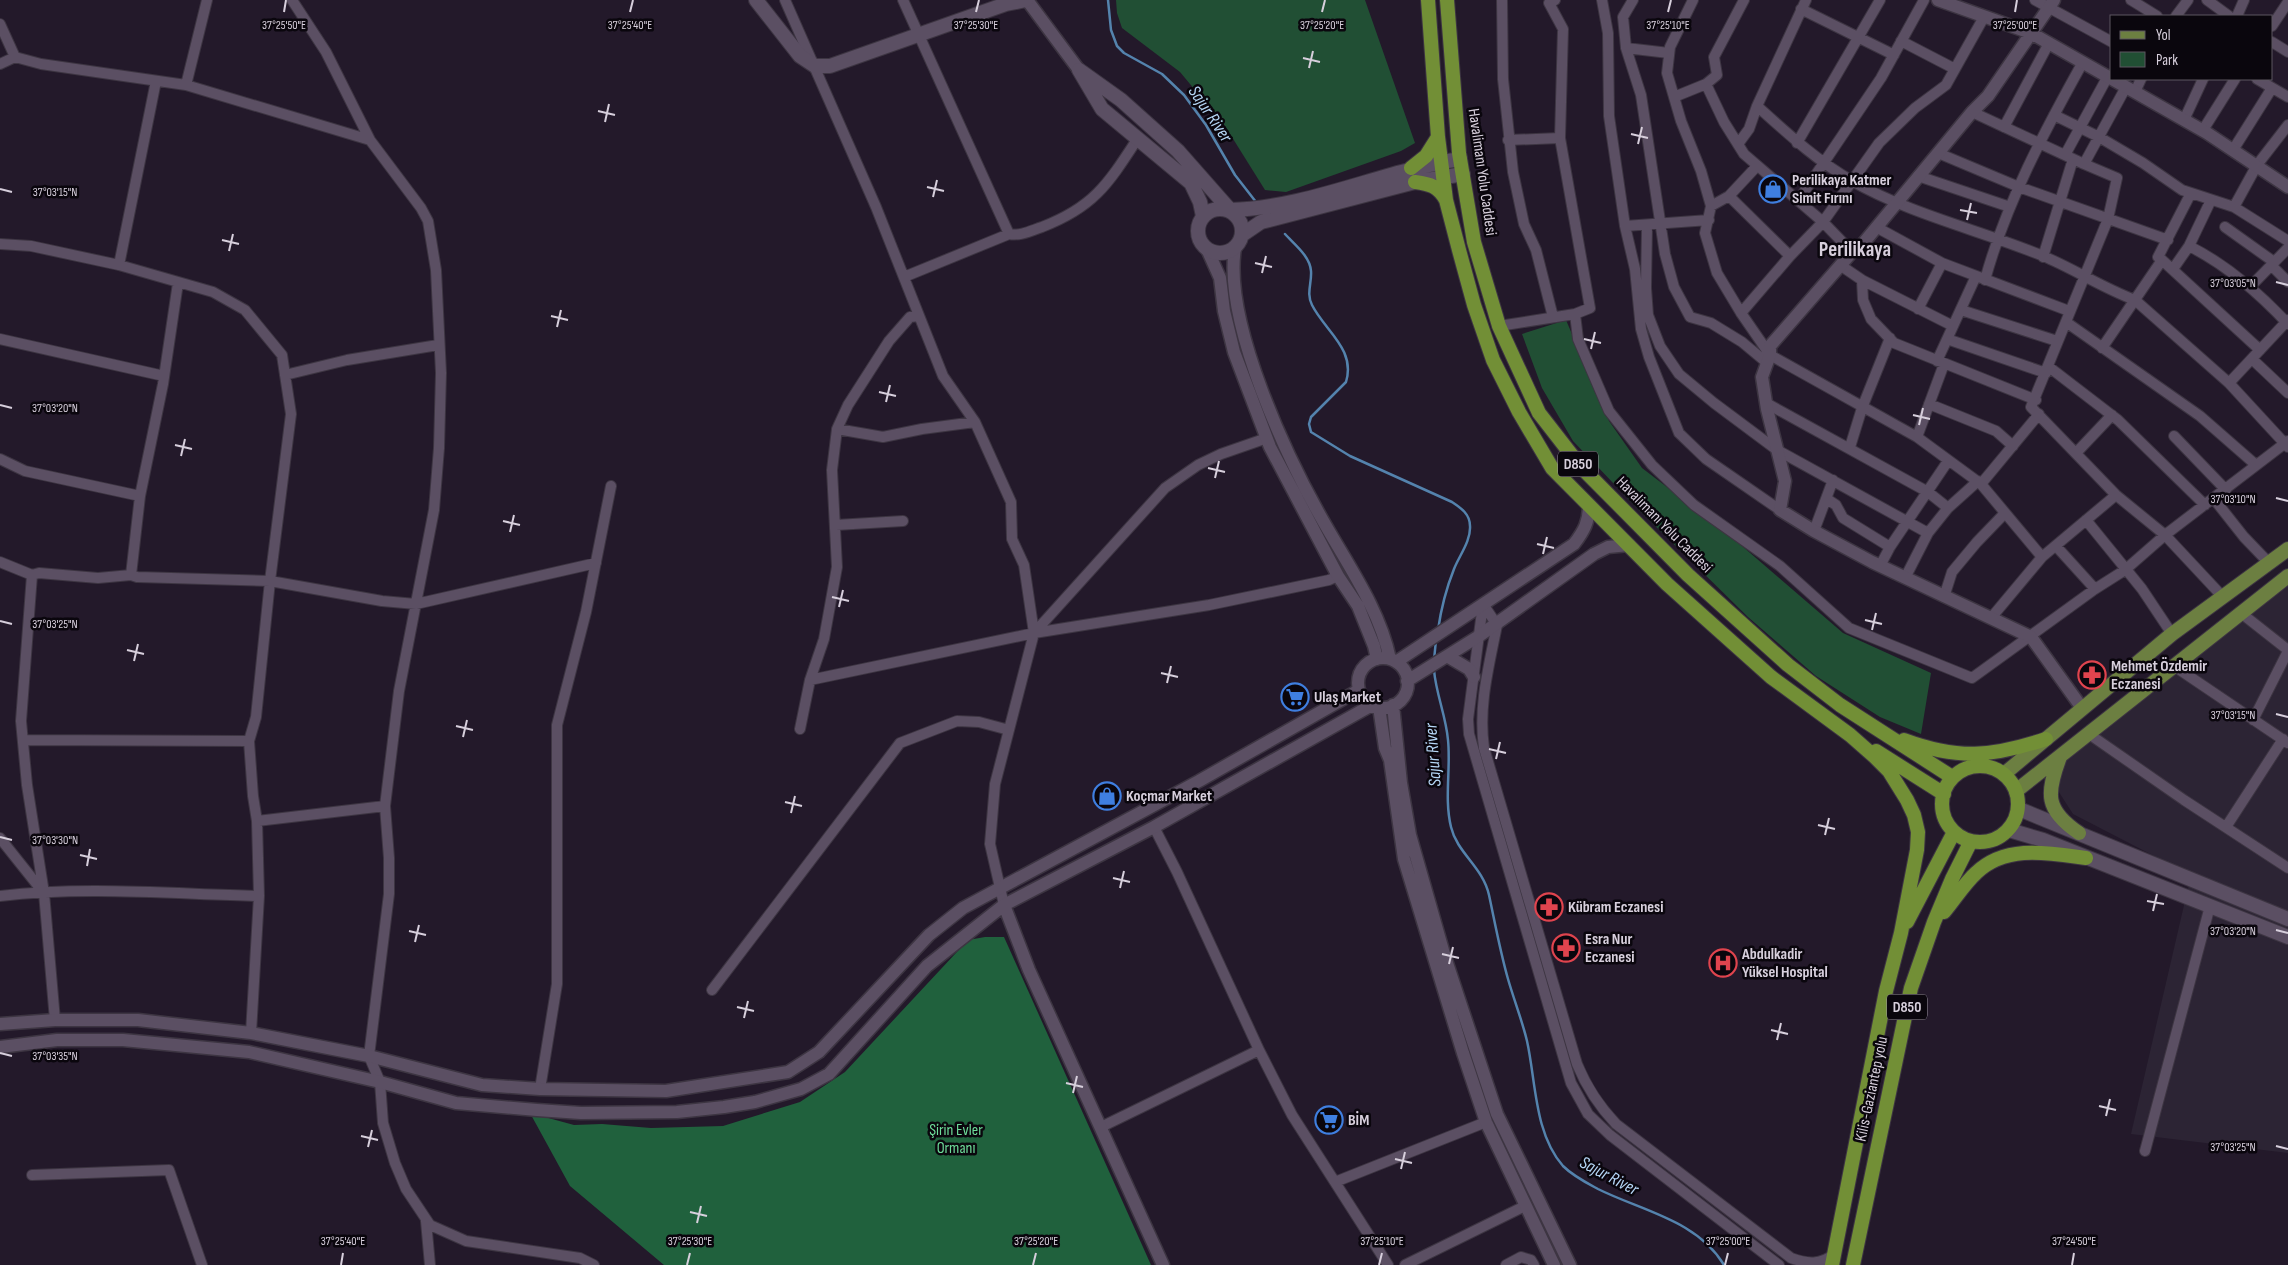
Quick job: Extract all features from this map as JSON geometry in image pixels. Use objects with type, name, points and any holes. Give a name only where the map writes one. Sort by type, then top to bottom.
[{"type":"highway","name":"D850","points":[[1428,0],[1438,137],[1446,200],[1474,305],[1493,360],[1519,412],[1552,468],[1667,584],[1771,677],[1850,735],[1944,794]]},
{"type":"highway","name":"Havalimanı Yolu Caddesi","points":[[1447,0],[1460,159],[1474,242],[1499,326],[1539,413],[1580,468],[1688,575],[1788,666],[1840,704],[1952,777]]},
{"type":"highway","points":[[1411,168],[1426,156],[1438,137]]},
{"type":"highway","points":[[1414,182],[1432,184],[1441,191],[1446,200]]},
{"type":"highway","points":[[1877,729],[1906,741],[1943,752],[1978,755],[2021,747],[2046,738]]},
{"type":"highway","name":"Kilis-Gaziantep yolu","points":[[1833,1260],[1885,1000],[1901,933],[1917,850],[1918,832],[1907,800],[1889,771],[1850,735]]},
{"type":"highway","points":[[1973,766],[1986,766],[2004,774],[2016,791],[2019,809],[2016,820],[2009,830],[1999,838],[1988,842],[1971,841],[1954,832],[1942,811],[1944,794],[1952,777],[1962,770],[1973,766]]},
{"type":"highway","points":[[1901,933],[1954,832]]},
{"type":"highway","name":"Kilis-Gaziantep yolu","points":[[1853,1265],[1911,988],[1952,879],[1971,841]]},
{"type":"highway","points":[[1932,928],[1965,884],[1978,871],[1994,860],[2017,853],[2040,852],[2086,858]]},
{"type":"main road","points":[[756,0],[800,56],[815,66],[830,66],[1006,4],[1027,0]]},
{"type":"main road","points":[[1079,70],[1102,109],[1191,183],[1200,202],[1203,216]]},
{"type":"main road","points":[[1079,70],[1121,100],[1178,151],[1240,220],[1242,234]]},
{"type":"main road","points":[[1460,159],[1411,168],[1274,207],[1230,210],[1215,209],[1203,216],[1199,222],[1198,237],[1207,249],[1222,253],[1235,248],[1242,234],[1260,222],[1414,182],[1463,174]]},
{"type":"main road","points":[[2004,774],[2172,634],[2288,548]]},
{"type":"main road","points":[[2016,791],[2288,576]]},
{"type":"main road","points":[[2061,756],[2053,777],[2051,792],[2054,809],[2061,821],[2079,833]]},
{"type":"main road","points":[[2019,809],[2288,919]]},
{"type":"main road","points":[[2009,830],[2043,840],[2288,937]]},
{"type":"street","points":[[186,85],[207,0]]},
{"type":"street","points":[[292,0],[326,52],[370,140],[428,220],[436,270],[440,373],[439,439],[434,510],[399,691],[385,806],[389,858],[388,894],[369,1056],[380,1082],[383,1123],[395,1163],[406,1188],[430,1225],[466,1241],[594,1265]]},
{"type":"street","points":[[786,0],[876,207],[942,376],[975,422],[1012,502],[1012,539],[1024,565],[1034,633],[995,784],[990,844],[1004,905],[1030,970],[1163,1265]]},
{"type":"street","points":[[903,0],[917,36],[1009,234]]},
{"type":"street","points":[[1027,0],[1079,70]]},
{"type":"street","points":[[1502,0],[1503,79],[1508,140],[1524,224],[1536,250],[1553,317]]},
{"type":"street","points":[[1602,0],[1608,33],[1609,116],[1625,226],[1635,270],[1641,329],[1649,357],[1679,432],[1706,459],[1814,531],[1880,566],[2031,637],[2082,708]]},
{"type":"street","points":[[1633,0],[1624,17],[1626,48],[1641,96],[1665,254],[1674,287],[1690,317],[1710,324],[1768,358],[1917,438],[1980,482],[2042,557]]},
{"type":"street","points":[[1692,0],[1670,47],[1667,73],[1681,121],[1702,170],[1711,206],[1705,233],[1716,273],[1768,358]]},
{"type":"street","points":[[1674,97],[1706,84],[1717,76],[1714,57],[1744,0]]},
{"type":"street","points":[[1797,143],[1880,0]]},
{"type":"street","points":[[1798,201],[1881,78],[1924,0]]},
{"type":"street","points":[[1938,0],[2031,33],[2108,76],[2079,128],[2069,157],[2060,201],[2044,257]]},
{"type":"street","points":[[2035,0],[2051,4],[2110,41]]},
{"type":"street","points":[[2131,0],[2155,15]]},
{"type":"street","points":[[2177,15],[2188,0]]},
{"type":"street","points":[[2208,0],[2228,15]]},
{"type":"street","points":[[2237,15],[2244,0]]},
{"type":"street","points":[[1499,326],[1575,314],[1590,308],[1560,138],[1563,29],[1549,1]]},
{"type":"street","points":[[2273,24],[2288,2]]},
{"type":"street","points":[[1780,510],[1785,481],[1766,403],[1762,377],[1770,346],[1840,265],[1852,252],[1861,246],[1972,112],[1988,96],[2051,4]]},
{"type":"street","points":[[1738,144],[1748,130],[1757,106],[1804,5],[1858,37],[1894,55]]},
{"type":"street","points":[[1741,314],[1790,256],[1823,222],[1879,143],[1915,108],[1946,85],[1984,17]]},
{"type":"street","points":[[0,24],[15,57]]},
{"type":"street","points":[[1901,41],[1955,70]]},
{"type":"street","points":[[2004,127],[2049,43]]},
{"type":"street","points":[[2273,43],[2288,52]]},
{"type":"street","points":[[1626,48],[1669,53]]},
{"type":"street","points":[[0,64],[15,57],[41,64],[186,85],[370,140]]},
{"type":"street","points":[[1917,438],[1929,404],[1947,339],[1961,310],[1981,278],[2038,143],[2083,62]]},
{"type":"street","points":[[2115,80],[2203,130],[2288,187]]},
{"type":"street","points":[[2084,164],[2098,137],[2130,89],[2140,80]]},
{"type":"street","points":[[2184,120],[2203,80]]},
{"type":"street","points":[[2203,130],[2234,80]]},
{"type":"street","points":[[2259,80],[2288,97]]},
{"type":"street","points":[[120,265],[156,81]]},
{"type":"street","points":[[1706,84],[1744,154],[1823,222],[1852,252]]},
{"type":"street","points":[[2234,150],[2272,88]]},
{"type":"street","points":[[1575,314],[1578,339],[1609,411],[1652,465],[1694,505],[1780,566],[1849,628],[1972,678],[2095,589],[2125,570],[2165,535],[2287,444],[2230,383],[2135,300],[2084,278],[2044,257],[1897,203],[1851,181],[1797,143],[1757,106]]},
{"type":"street","points":[[1972,112],[2117,178],[2108,219],[2069,311],[2032,407],[2116,495],[2165,535],[2222,596]]},
{"type":"street","points":[[2054,115],[2098,137],[2143,163],[2182,190],[2234,207],[2288,241]]},
{"type":"street","points":[[2234,207],[2257,165],[2288,125]]},
{"type":"street","points":[[904,277],[1009,234],[1019,236],[1066,218],[1089,202],[1114,174],[1138,138]]},
{"type":"street","points":[[1508,140],[1560,138]]},
{"type":"street","points":[[1938,153],[2019,187],[2168,240]]},
{"type":"street","points":[[1711,206],[1729,196],[1757,166]]},
{"type":"street","points":[[1918,176],[2010,207]]},
{"type":"street","points":[[2191,193],[2158,257],[2260,350]]},
{"type":"street","points":[[1729,196],[1790,256]]},
{"type":"street","points":[[2173,269],[2189,246],[2211,200]]},
{"type":"street","points":[[1625,226],[1647,226],[1709,220]]},
{"type":"street","points":[[1647,226],[1646,288],[1648,315],[1662,349],[1679,374],[1777,450],[1910,521],[1928,533]]},
{"type":"street","points":[[1876,227],[1942,263],[2069,311]]},
{"type":"street","points":[[2225,227],[2273,263],[2288,282]]},
{"type":"street","points":[[0,244],[31,246],[120,265],[213,292],[245,310],[282,355],[291,414],[270,581],[256,717],[249,741],[257,821],[259,896],[251,1033]]},
{"type":"street","points":[[2189,246],[2215,259],[2250,287],[2287,322],[2230,383]]},
{"type":"street","points":[[0,1047],[57,1040],[124,1040],[249,1052],[380,1082],[456,1103],[582,1113],[677,1112],[724,1107],[801,1090],[829,1074],[927,966],[1004,905],[1154,828],[1375,706],[1393,705],[1404,695],[1407,681],[1402,667],[1393,660],[1362,589],[1324,524],[1295,466],[1249,355],[1232,270],[1235,248]]},
{"type":"street","points":[[2250,287],[2288,248]]},
{"type":"street","points":[[1207,249],[1220,278],[1224,311],[1234,352],[1267,438],[1338,576],[1358,606],[1374,646],[1377,659]]},
{"type":"street","points":[[2102,348],[2162,260]]},
{"type":"street","points":[[1918,309],[1942,263]]},
{"type":"street","points":[[1840,265],[1862,280],[1953,326]]},
{"type":"street","points":[[1862,280],[1863,300],[1871,319],[1894,343],[2036,400]]},
{"type":"street","points":[[130,575],[140,496],[164,376],[178,283]]},
{"type":"street","points":[[1961,310],[2057,342]]},
{"type":"street","points":[[800,729],[810,680],[824,639],[837,567],[832,470],[837,429],[848,405],[889,341],[910,317],[919,316]]},
{"type":"street","points":[[2066,322],[2200,416],[2256,466]]},
{"type":"street","points":[[1850,447],[1862,408],[1890,338]]},
{"type":"street","points":[[0,339],[164,376]]},
{"type":"street","points":[[1947,339],[2047,370],[2112,416],[2210,502],[2270,563]]},
{"type":"street","points":[[285,375],[347,360],[438,345]]},
{"type":"street","points":[[1649,357],[1662,349]]},
{"type":"street","points":[[2252,359],[2288,393]]},
{"type":"street","points":[[1766,403],[1850,447],[1928,492],[1948,508]]},
{"type":"street","points":[[1929,404],[1996,431],[2013,446]]},
{"type":"street","points":[[1905,578],[1928,533],[1948,508],[1980,482],[2039,414]]},
{"type":"street","points":[[2076,453],[2112,416]]},
{"type":"street","points":[[837,429],[883,437],[922,429],[975,422]]},
{"type":"street","points":[[2174,436],[2226,490]]},
{"type":"street","points":[[1034,633],[1165,488],[1198,465],[1221,454],[1267,438]]},
{"type":"street","points":[[0,459],[25,471],[140,496]]},
{"type":"street","points":[[1880,566],[1890,547],[1910,521],[1948,461]]},
{"type":"street","points":[[1814,531],[1834,480]]},
{"type":"street","points":[[540,1089],[557,984],[557,724],[586,612],[611,486]]},
{"type":"street","points":[[1991,618],[2042,557],[2116,495]]},
{"type":"street","points":[[1826,499],[1836,504],[1843,518],[1890,547]]},
{"type":"street","points":[[1554,1265],[1486,1122],[1462,1052],[1404,860],[1390,760],[1385,748],[1375,706],[1364,699],[1359,690],[1359,674],[1369,662],[1377,659],[1393,660],[1422,645],[1574,544],[1584,532],[1589,519],[1590,505]]},
{"type":"street","points":[[1944,597],[1952,572],[2005,513]]},
{"type":"street","points":[[2086,520],[2142,589],[2172,634]]},
{"type":"street","points":[[836,525],[903,521]]},
{"type":"street","points":[[1407,681],[1497,625],[1594,554],[1608,547],[1628,545]]},
{"type":"street","points":[[2056,546],[2095,589]]},
{"type":"street","points":[[0,562],[32,575],[98,578],[130,575],[137,577],[270,581],[382,601],[416,604],[596,563]]},
{"type":"street","points":[[32,575],[22,698],[24,740],[27,785],[44,893],[55,1020]]},
{"type":"street","points":[[810,680],[1034,633],[1209,605],[1329,580],[1338,576]]},
{"type":"street","points":[[1483,604],[1497,625],[1484,693],[1481,726],[1484,748],[1577,1064],[1586,1086],[1598,1105],[1620,1127],[1792,1258],[1816,1263],[1833,1260]]},
{"type":"street","points":[[1483,604],[1468,719],[1469,734],[1571,1083],[1588,1114],[1605,1131],[1779,1265]]},
{"type":"street","points":[[2241,613],[2288,650],[2253,720]]},
{"type":"street","points":[[1447,656],[1469,669],[1474,677]]},
{"type":"street","points":[[2174,666],[2285,741],[2226,827]]},
{"type":"street","points":[[0,1024],[55,1020],[138,1020],[251,1033],[369,1056],[482,1085],[540,1089],[666,1091],[788,1072],[819,1052],[929,935],[963,908],[1199,781],[1359,690]]},
{"type":"street","points":[[1393,705],[1401,783],[1410,835],[1444,954],[1497,1114],[1570,1265]]},
{"type":"street","points":[[712,990],[900,743],[957,721],[980,722],[1009,730]]},
{"type":"street","points":[[2089,734],[2288,868]]},
{"type":"street","points":[[24,740],[249,741]]},
{"type":"street","points":[[257,821],[385,806]]},
{"type":"street","points":[[1154,828],[1178,872],[1259,1050],[1292,1115],[1388,1265]]},
{"type":"street","points":[[0,838],[44,893]]},
{"type":"street","points":[[0,896],[105,892],[259,896]]},
{"type":"street","points":[[2145,1150],[2210,906]]},
{"type":"street","points":[[1100,1127],[1259,1050]]},
{"type":"street","points":[[1335,1182],[1486,1122]]},
{"type":"street","points":[[1605,1131],[1620,1127]]},
{"type":"street","points":[[1620,1127],[1622,1145]]},
{"type":"street","points":[[32,1175],[169,1170],[202,1265]]},
{"type":"street","points":[[1405,1265],[1525,1206]]},
{"type":"street","points":[[426,1221],[430,1265]]},
{"type":"street","points":[[1506,1265],[1521,1257],[1531,1260],[1534,1265]]},
{"type":"shaded area","points":[[2288,583],[2288,1153],[2131,1134],[2191,875],[2073,814],[2055,786],[2061,763]]},
{"type":"green space","points":[[1116,0],[1365,0],[1415,143],[1401,151],[1286,192],[1265,190],[1225,126],[1180,72],[1122,28],[1117,13]]},
{"type":"green space","points":[[1566,320],[1609,421],[1642,468],[1727,533],[1843,633],[1931,673],[1921,734],[1880,717],[1816,676],[1748,617],[1636,507],[1573,441],[1542,388],[1522,334]]},
{"type":"green space","name":"Şirin Evler Ormanı","points":[[985,937],[1004,937],[1151,1265],[664,1265],[570,1186],[530,1113],[574,1125],[602,1124],[651,1128],[723,1126],[800,1102],[845,1072],[968,940]]},
{"type":"waterway","name":"Sajur River","points":[[1108,0],[1111,30],[1117,46],[1124,53],[1162,74],[1184,95],[1206,125],[1235,175],[1256,202]]},
{"type":"waterway","name":"Sajur River","points":[[1285,234],[1308,260],[1311,271],[1310,301],[1338,341],[1347,360],[1346,382],[1311,417],[1309,424],[1311,432],[1350,456],[1452,502],[1462,509],[1470,522],[1469,537],[1454,569],[1442,607],[1438,630]]},
{"type":"waterway","name":"Sajur River","points":[[1434,660],[1436,640]]},
{"type":"waterway","name":"Sajur River","points":[[1434,670],[1448,740],[1448,805],[1451,827],[1459,845],[1486,885],[1505,969],[1527,1041],[1541,1122],[1553,1153],[1571,1173],[1598,1189],[1684,1227],[1713,1250],[1724,1265]]},
{"type":"place","name":"Perilikaya Katmer Simit Fırını","points":[[1773,189]]},
{"type":"place","name":"Mehmet Özdemir Eczanesi","points":[[2092,675]]},
{"type":"place","name":"Ulaş Market","points":[[1295,697]]},
{"type":"place","name":"Koçmar Market","points":[[1107,796]]},
{"type":"place","name":"Kübram Eczanesi","points":[[1549,907]]},
{"type":"place","name":"Esra Nur Eczanesi","points":[[1566,948]]},
{"type":"place","name":"Abdulkadir Yüksel Hospital","points":[[1723,963]]},
{"type":"place","name":"BİM","points":[[1329,1120]]},
{"type":"district","name":"Perilikaya","points":[[1855,249]]}]
